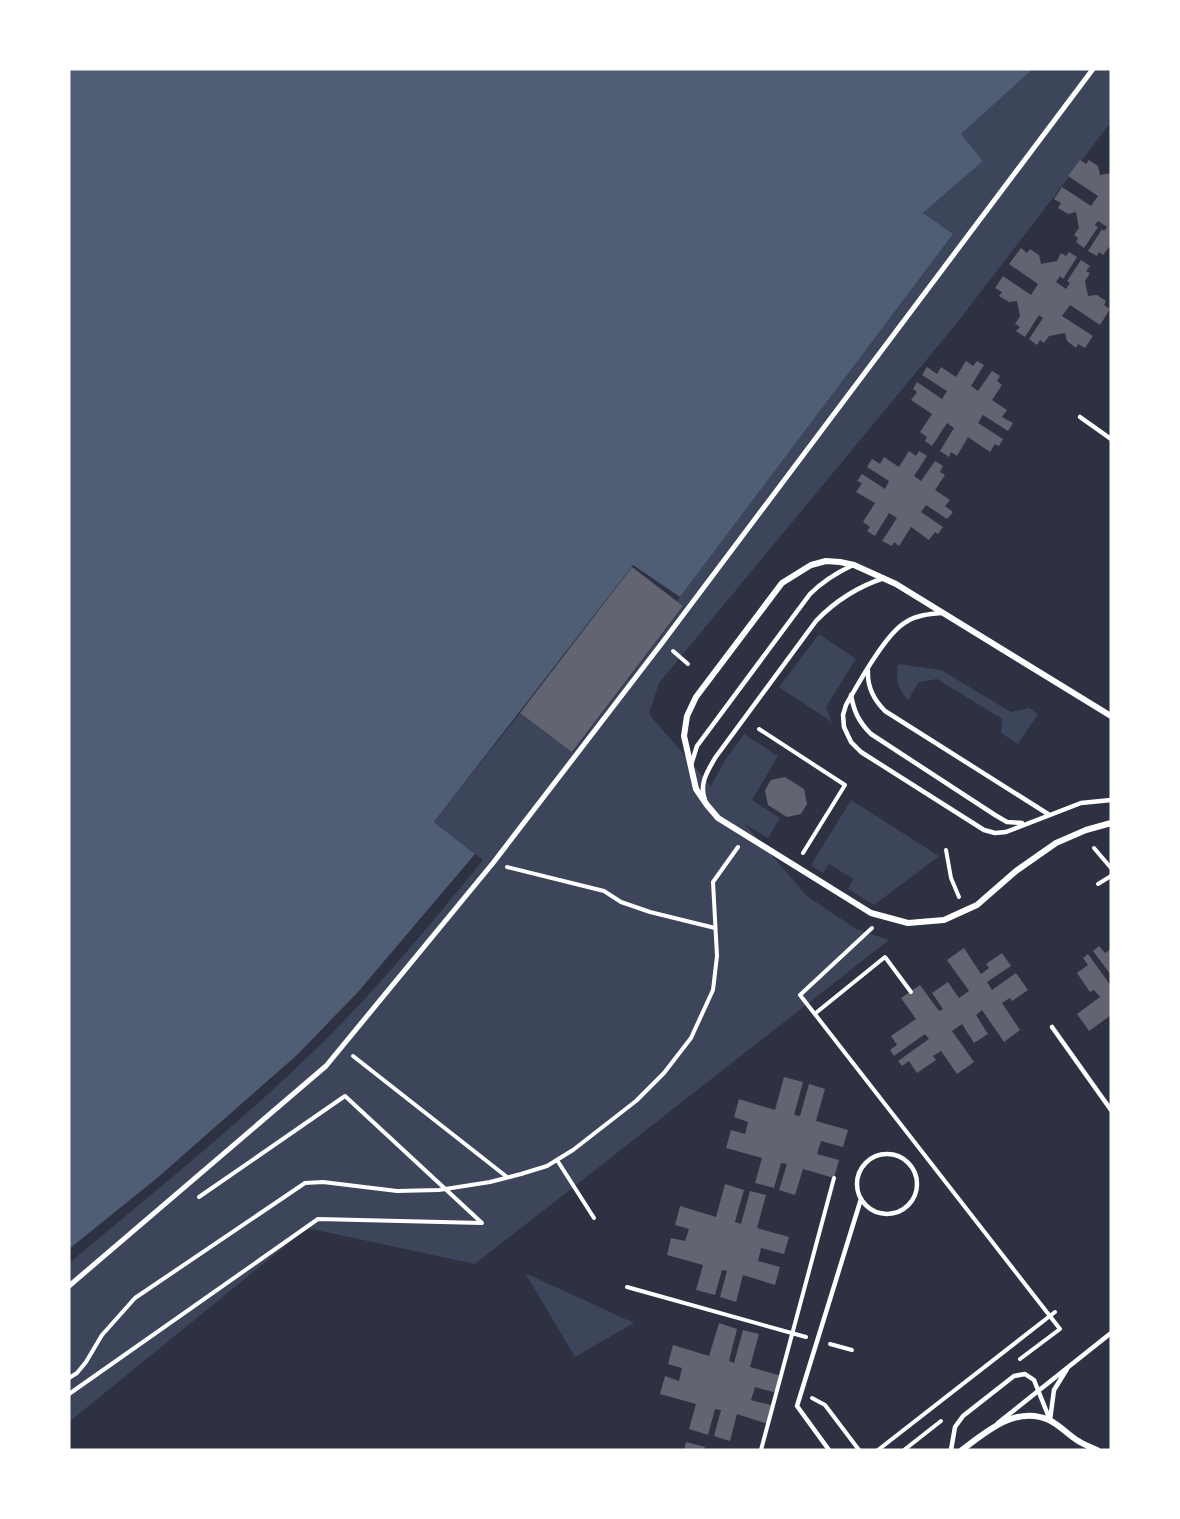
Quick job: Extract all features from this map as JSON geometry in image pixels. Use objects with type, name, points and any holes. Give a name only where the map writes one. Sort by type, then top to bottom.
[{"type":"street","points":[[69,1286],[326,1066],[493,863],[662,643],[1093,69]]},
{"type":"street","points":[[1111,716],[884,578],[854,565],[826,561],[811,565],[782,583],[702,688],[687,716],[684,735],[696,789],[718,818],[871,914],[908,923],[945,920],[977,905],[1016,871],[1056,843],[1111,822]]},
{"type":"street","points":[[962,1450],[994,1425],[1015,1418],[1036,1416],[1050,1420],[1080,1442],[1096,1450]]},
{"type":"lane","points":[[1080,417],[1111,439]]},
{"type":"lane","points":[[690,770],[697,746],[810,594],[822,582],[854,565]]},
{"type":"lane","points":[[707,805],[702,790],[705,774],[816,621],[829,607],[852,591],[884,578]]},
{"type":"lane","points":[[945,613],[926,614],[906,621],[893,632],[852,695],[843,715],[844,727],[851,742],[861,752],[984,830],[995,833],[1005,832],[1081,803],[1111,800]]},
{"type":"lane","points":[[868,669],[867,681],[871,692],[885,711],[1048,814]]},
{"type":"lane","points":[[852,695],[854,712],[862,725],[879,740],[1007,822],[1019,824],[1031,821]]},
{"type":"lane","points":[[1052,1027],[1111,1110]]},
{"type":"lane","points":[[829,1450],[797,1406],[861,1199],[857,1181],[860,1172],[872,1158],[881,1155],[890,1154],[900,1157],[914,1171],[917,1181],[912,1201],[896,1213],[876,1212],[867,1207],[861,1199]]},
{"type":"lane","points":[[994,1425],[1111,1334]]},
{"type":"lane","points":[[1050,1420],[1054,1390],[1070,1364]]},
{"type":"lane","points":[[951,1450],[955,1427],[963,1416],[1014,1376],[1025,1374],[1034,1380],[1050,1420]]},
{"type":"path","points":[[759,729],[846,785],[796,866]]},
{"type":"path","points":[[69,1378],[77,1373],[102,1335],[135,1298],[305,1183],[323,1182],[397,1191],[445,1189],[507,1178],[547,1166],[573,1150],[636,1101],[664,1073],[692,1038],[713,990],[717,956],[713,882],[740,845]]},
{"type":"path","points":[[1094,848],[1111,868]]},
{"type":"path","points":[[946,850],[951,878],[960,898]]},
{"type":"path","points":[[493,863],[604,891],[621,902],[650,912],[715,928]]},
{"type":"path","points":[[1098,884],[1111,876]]},
{"type":"path","points":[[872,928],[800,995],[1060,1329],[1014,1365]]},
{"type":"path","points":[[817,1012],[885,957],[911,992]]},
{"type":"path","points":[[341,1046],[507,1178]]},
{"type":"path","points":[[69,1394],[318,1219],[482,1223],[345,1096],[193,1201]]},
{"type":"path","points":[[556,1160],[594,1218]]},
{"type":"path","points":[[761,1450],[834,1178]]},
{"type":"path","points":[[627,1287],[807,1337]]},
{"type":"path","points":[[878,1450],[1055,1312]]},
{"type":"path","points":[[830,1344],[852,1350]]},
{"type":"path","points":[[801,1392],[825,1405],[859,1450]]},
{"type":"path","points":[[904,1450],[950,1414]]},
{"type":"shaded area","points":[[69,69],[1033,69],[961,134],[983,161],[923,213],[953,234],[680,597],[633,565],[434,822],[475,854],[358,992],[297,1055],[156,1179],[69,1249]]},
{"type":"shaded area","points":[[1033,69],[1111,69],[1111,122],[957,323],[659,683],[649,714],[711,786],[726,759],[744,734],[778,756],[752,800],[780,818],[768,838],[745,824],[807,896],[856,929],[889,940],[475,1264],[312,1229],[305,1230],[69,1422],[69,1263],[231,1127],[324,1041],[386,975],[483,860],[434,822],[520,713],[573,752],[683,607],[677,601],[952,235],[923,213],[983,161],[960,135]]},
{"type":"shaded area","points":[[819,634],[856,659],[826,707],[832,722],[779,687]]},
{"type":"shaded area","points":[[898,664],[941,670],[1011,712],[1029,708],[1038,714],[1018,744],[1001,733],[1002,719],[937,679],[919,682],[908,700],[898,684]]},
{"type":"shaded area","points":[[851,800],[939,856],[874,905],[848,889],[853,879],[829,864],[823,873],[811,865]]},
{"type":"shaded area","points":[[525,1273],[634,1323],[575,1357]]},
{"type":"building","points":[[1080,160],[1086,164],[1089,160],[1098,166],[1100,175],[1111,173],[1111,247],[1103,255],[1099,252],[1097,256],[1088,251],[1102,229],[1104,231],[1107,227],[1098,221],[1095,225],[1098,227],[1084,248],[1076,242],[1078,238],[1074,235],[1079,228],[1076,212],[1068,214],[1058,208],[1061,203],[1054,199],[1062,187],[1091,206],[1098,196],[1068,176]]},
{"type":"building","points":[[1021,248],[1027,253],[1030,249],[1039,255],[1041,264],[1057,261],[1061,253],[1066,256],[1069,252],[1077,257],[1063,279],[1060,276],[1056,282],[1066,289],[1070,283],[1067,281],[1081,260],[1090,266],[1086,271],[1090,273],[1085,281],[1088,296],[1097,295],[1106,301],[1104,305],[1110,309],[1100,325],[1070,305],[1062,316],[1093,336],[1085,348],[1078,344],[1076,348],[1067,341],[1065,333],[1049,336],[1044,343],[1040,340],[1037,345],[1029,339],[1043,318],[1039,315],[1025,337],[1016,331],[1020,327],[1015,324],[1020,316],[1017,301],[1009,302],[999,296],[1002,292],[995,288],[1003,276],[1031,295],[1038,284],[1009,264]]},
{"type":"building","points":[[966,361],[973,366],[977,361],[984,365],[971,386],[978,391],[992,371],[1000,376],[997,381],[1002,385],[992,400],[1007,410],[1002,417],[1013,423],[1008,431],[983,415],[978,423],[1003,439],[999,446],[995,444],[990,452],[968,437],[957,456],[951,452],[949,457],[940,451],[954,428],[947,423],[932,446],[925,441],[927,437],[920,432],[932,414],[911,400],[917,392],[913,389],[917,382],[942,399],[947,391],[922,375],[927,367],[937,374],[941,367],[956,377]]},
{"type":"building","points":[[909,451],[916,456],[919,451],[927,456],[914,476],[921,481],[935,461],[943,466],[940,472],[945,475],[935,490],[950,500],[945,506],[953,512],[947,519],[926,505],[921,512],[943,527],[938,534],[935,532],[929,540],[911,527],[899,546],[894,542],[892,546],[882,541],[897,518],[889,513],[875,536],[867,531],[870,527],[863,522],[875,503],[856,492],[862,483],[857,481],[862,474],[885,489],[889,481],[867,467],[872,459],[880,464],[884,457],[899,467]]},
{"type":"building","points":[[632,567],[683,606],[572,752],[520,713]]},
{"type":"building","points":[[785,777],[804,789],[807,804],[801,814],[787,817],[768,805],[765,790],[771,780]]},
{"type":"building","points":[[1099,946],[1105,953],[1111,949],[1111,975],[1093,951]]},
{"type":"building","points":[[964,948],[981,974],[989,968],[986,964],[1002,953],[1011,966],[987,982],[992,990],[1016,973],[1028,990],[1012,1001],[1010,998],[1002,1003],[1020,1030],[1004,1042],[982,1010],[976,1015],[988,1034],[974,1043],[962,1024],[952,1031],[974,1062],[957,1074],[941,1051],[933,1056],[936,1060],[917,1073],[909,1061],[902,1066],[898,1061],[929,1039],[925,1034],[894,1056],[890,1050],[897,1045],[891,1036],[916,1019],[901,998],[920,985],[939,1011],[943,1009],[932,993],[948,982],[959,998],[969,991],[947,960]]},
{"type":"building","points":[[1088,954],[1111,986],[1111,1015],[1089,1031],[1077,1014],[1100,997],[1094,990],[1090,992],[1077,973],[1088,965],[1083,958]]},
{"type":"building","points":[[784,1077],[803,1082],[794,1115],[800,1116],[809,1084],[825,1089],[816,1121],[848,1130],[843,1147],[821,1141],[817,1154],[839,1160],[834,1178],[803,1169],[795,1195],[779,1190],[787,1164],[781,1163],[774,1188],[755,1183],[762,1158],[726,1148],[731,1130],[745,1134],[748,1122],[734,1117],[739,1099],[775,1110]]},
{"type":"building","points":[[725,1184],[744,1190],[735,1222],[741,1224],[750,1191],[766,1195],[757,1228],[789,1237],[784,1254],[761,1248],[758,1261],[780,1267],[775,1285],[743,1275],[736,1302],[720,1297],[727,1271],[722,1270],[715,1295],[696,1290],[703,1265],[667,1255],[671,1238],[685,1241],[689,1229],[675,1225],[680,1206],[716,1217]]},
{"type":"building","points":[[719,1323],[737,1329],[729,1361],[734,1363],[743,1330],[759,1334],[750,1367],[782,1376],[777,1393],[755,1387],[751,1400],[774,1406],[768,1424],[737,1414],[730,1441],[714,1436],[721,1410],[715,1409],[708,1435],[689,1429],[696,1404],[660,1394],[665,1376],[679,1381],[682,1368],[668,1364],[673,1345],[709,1356]]},
{"type":"building","points":[[686,1442],[705,1447],[704,1450],[684,1450]]}]
